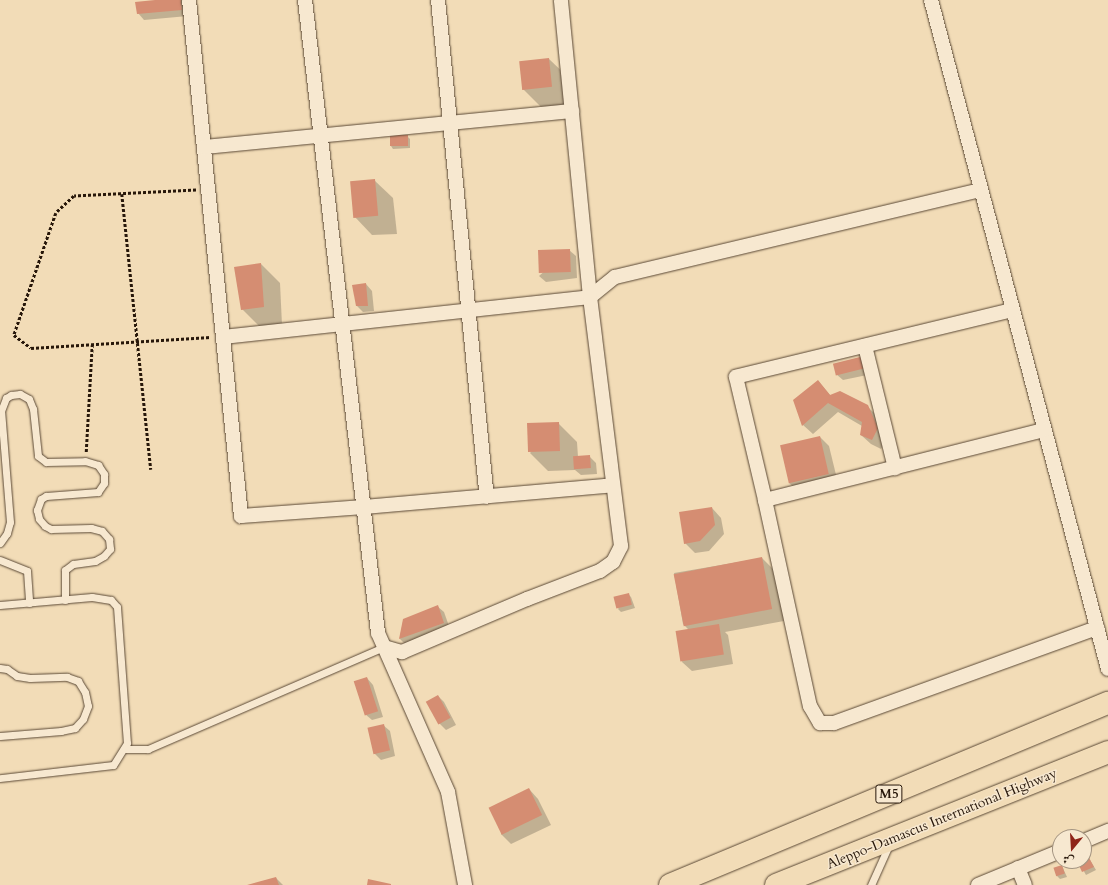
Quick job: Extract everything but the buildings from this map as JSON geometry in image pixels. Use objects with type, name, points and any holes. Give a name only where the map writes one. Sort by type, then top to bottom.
[{"type":"highway","name":"M5","points":[[670,885],[1108,703]]},
{"type":"highway","name":"Aleppo-Damascus International Highway","points":[[783,884],[1108,752]]},
{"type":"street","points":[[189,0],[241,516],[487,497],[613,485]]},
{"type":"street","points":[[305,0],[322,136],[378,633],[448,792],[465,885]]},
{"type":"street","points":[[438,0],[487,497]]},
{"type":"street","points":[[384,647],[402,652],[527,599],[600,571],[613,562],[621,546],[590,297],[561,0]]},
{"type":"street","points":[[930,0],[1108,669]]},
{"type":"street","points":[[204,147],[572,111]]},
{"type":"street","points":[[223,336],[590,297],[615,277],[981,190]]},
{"type":"street","points":[[1012,310],[736,377],[765,500],[810,706],[820,723],[834,723],[1097,628]]},
{"type":"street","points":[[865,346],[895,468]]},
{"type":"street","points":[[765,500],[1044,430]]},
{"type":"street","points":[[1092,837],[1108,830]]},
{"type":"street","points":[[978,885],[1052,854]]},
{"type":"street","points":[[1018,868],[1025,885]]},
{"type":"lane","points":[[0,543],[7,533],[10,522],[1,411],[6,398],[10,395],[20,394],[29,399],[33,410],[38,456],[46,462],[85,461],[98,465],[104,474],[104,483],[98,492],[46,496],[41,499],[37,510],[39,519],[45,526],[51,529],[91,528],[102,530],[109,540],[110,549],[104,556],[95,561],[73,564],[65,570],[65,600]]},
{"type":"lane","points":[[0,560],[27,571],[29,603]]},
{"type":"lane","points":[[0,605],[103,598],[111,600],[117,608],[127,730],[127,743],[113,765],[0,778]]},
{"type":"lane","points":[[124,748],[148,749],[384,647]]},
{"type":"lane","points":[[0,668],[8,669],[17,676],[30,678],[67,677],[78,681],[85,692],[88,706],[83,719],[75,728],[61,731],[0,736]]},
{"type":"lane","points":[[871,885],[891,839]]},
{"type":"path","points":[[208,190],[74,196],[56,213],[14,335],[31,348],[223,336]]},
{"type":"path","points":[[122,194],[151,469]]},
{"type":"path","points":[[85,461],[92,344]]}]
